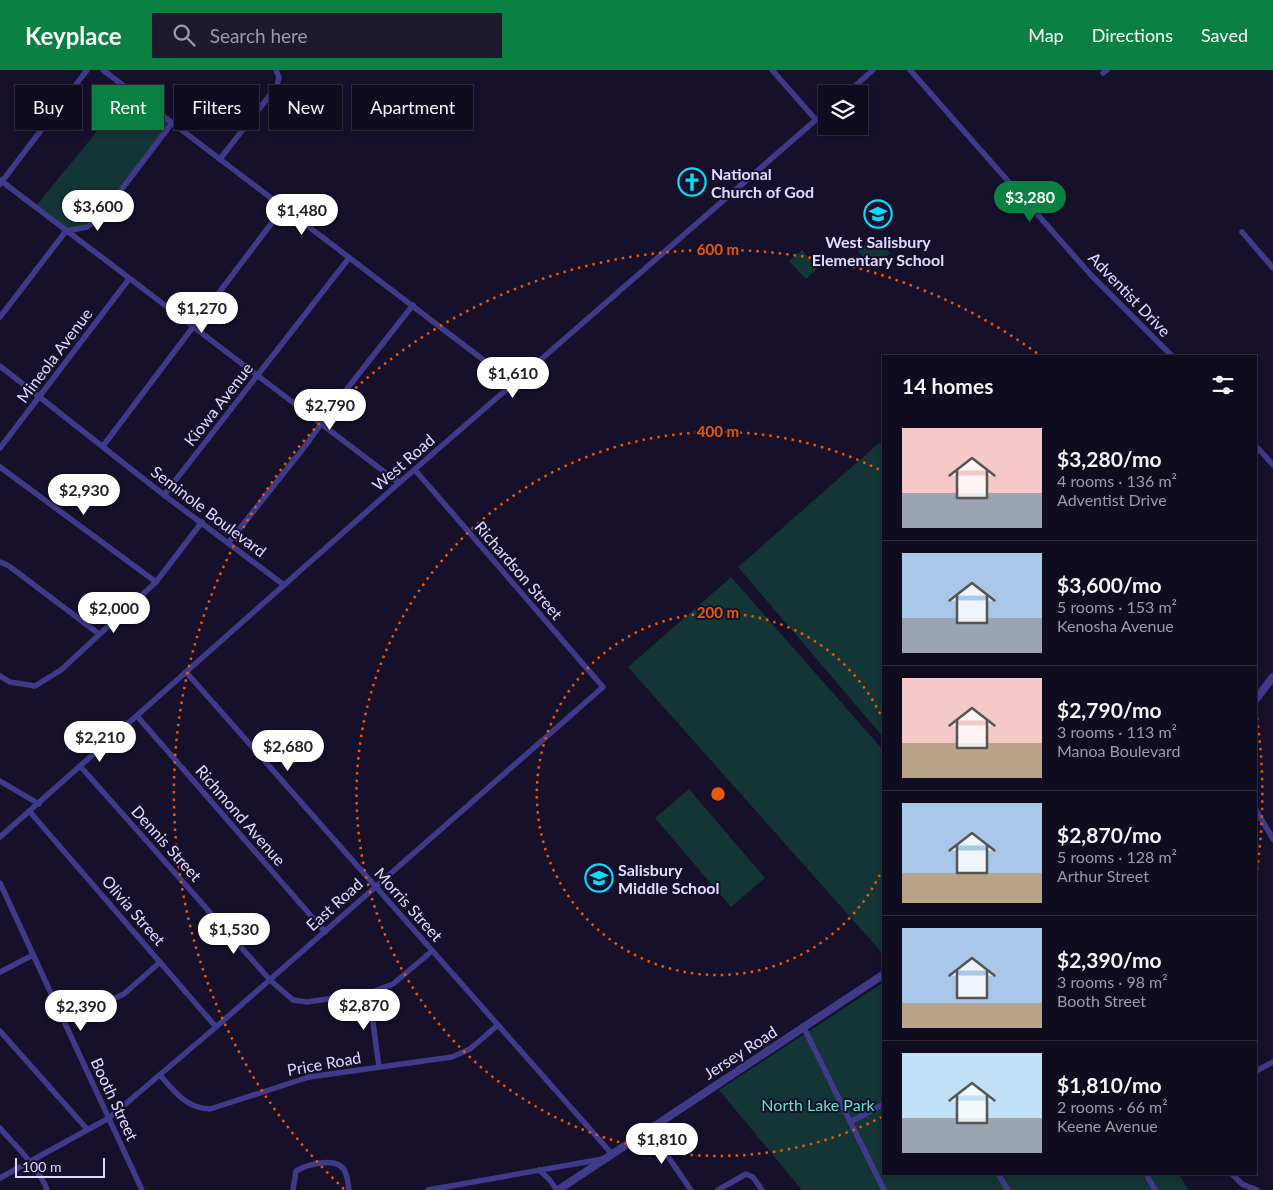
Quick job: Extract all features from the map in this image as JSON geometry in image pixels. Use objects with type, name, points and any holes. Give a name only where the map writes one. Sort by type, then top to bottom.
[{"type":"street","points":[[87,70],[1,182],[193,328],[214,341],[399,483]]},
{"type":"street","points":[[103,70],[515,384]]},
{"type":"street","points":[[220,159],[277,86],[279,77],[276,70]]},
{"type":"street","points":[[772,70],[816,120]]},
{"type":"street","points":[[856,85],[873,70]]},
{"type":"street","name":"Adventist Drive","points":[[910,70],[1084,268],[1171,355]]},
{"type":"street","name":"West Road","points":[[0,837],[399,483],[816,120]]},
{"type":"street","points":[[0,317],[66,231],[87,227],[103,214],[172,123]]},
{"type":"street","points":[[103,446],[284,208]]},
{"type":"street","points":[[1242,232],[1273,268]]},
{"type":"street","name":"Kiowa Avenue","points":[[164,495],[349,258]]},
{"type":"street","name":"Mineola Avenue","points":[[0,448],[129,278]]},
{"type":"street","points":[[229,542],[413,305]]},
{"type":"street","name":"Seminole Boulevard","points":[[0,366],[164,495],[284,585]]},
{"type":"street","points":[[1257,447],[1273,465]]},
{"type":"street","points":[[0,467],[156,582]]},
{"type":"street","name":"Richardson Street","points":[[415,470],[603,686]]},
{"type":"street","points":[[0,676],[10,682],[35,686],[61,670],[156,582],[202,522]]},
{"type":"street","points":[[0,562],[10,566],[99,634]]},
{"type":"street","name":"Morris Street","points":[[186,672],[612,1154]]},
{"type":"street","points":[[1257,698],[1273,677]]},
{"type":"street","name":"East Road","points":[[0,1178],[109,1118],[325,932],[603,686]]},
{"type":"street","name":"Richmond Avenue","points":[[137,716],[325,932]]},
{"type":"street","name":"Dennis Street","points":[[80,766],[270,980],[293,1000],[307,1002],[369,992],[393,984],[432,951]]},
{"type":"street","points":[[0,780],[39,804]]},
{"type":"street","name":"Olivia Street","points":[[30,812],[216,1027]]},
{"type":"street","points":[[1257,812],[1273,839]]},
{"type":"street","name":"Booth Street","points":[[0,883],[142,1190]]},
{"type":"street","points":[[0,972],[33,955]]},
{"type":"street","points":[[64,1021],[124,994],[160,962]]},
{"type":"street","name":"Jersey Road","points":[[557,1190],[882,975]]},
{"type":"street","points":[[369,992],[379,1067]]},
{"type":"street","name":"Price Road","points":[[160,1075],[187,1103],[197,1108],[210,1109],[298,1080],[379,1067],[440,1060],[461,1054],[478,1043],[498,1025]]},
{"type":"street","points":[[803,1026],[884,1190]]},
{"type":"street","points":[[0,1031],[87,1129]]},
{"type":"street","points":[[1257,1070],[1273,1062]]},
{"type":"street","points":[[850,1122],[882,1105]]},
{"type":"street","points":[[0,1128],[29,1162],[44,1182],[47,1190]]},
{"type":"street","points":[[649,1128],[691,1190]]},
{"type":"street","points":[[428,1190],[604,1159]]},
{"type":"street","points":[[293,1190],[296,1171],[301,1168],[329,1162],[339,1166],[346,1173],[349,1190]]},
{"type":"street","points":[[539,1170],[557,1190]]},
{"type":"street","points":[[718,1190],[746,1174],[753,1177],[762,1190]]},
{"type":"street","points":[[999,1175],[1008,1190]]},
{"type":"street","points":[[1147,1175],[1155,1190]]},
{"type":"street","points":[[1233,1175],[1242,1184],[1257,1190]]},
{"type":"green space","points":[[164,117],[172,123],[95,222],[66,231],[35,207],[98,130],[164,130]]},
{"type":"green space","points":[[875,236],[890,253],[873,268],[858,251]]},
{"type":"green space","points":[[802,250],[818,268],[806,279],[789,261]]},
{"type":"green space","points":[[879,443],[882,446],[882,736],[738,567]]},
{"type":"green space","points":[[731,577],[882,749],[882,953],[628,667]]},
{"type":"green space","points":[[689,789],[765,878],[731,907],[655,818]]},
{"type":"green space","name":"North Lake Park","points":[[882,983],[882,1175],[1180,1175],[1188,1190],[802,1190],[719,1090]]},
{"type":"place","name":"National Church of God","points":[[692,182]]},
{"type":"place","name":"West Salisbury Elementary School","points":[[878,214]]},
{"type":"place","name":"Salisbury Middle School","points":[[599,878]]}]
